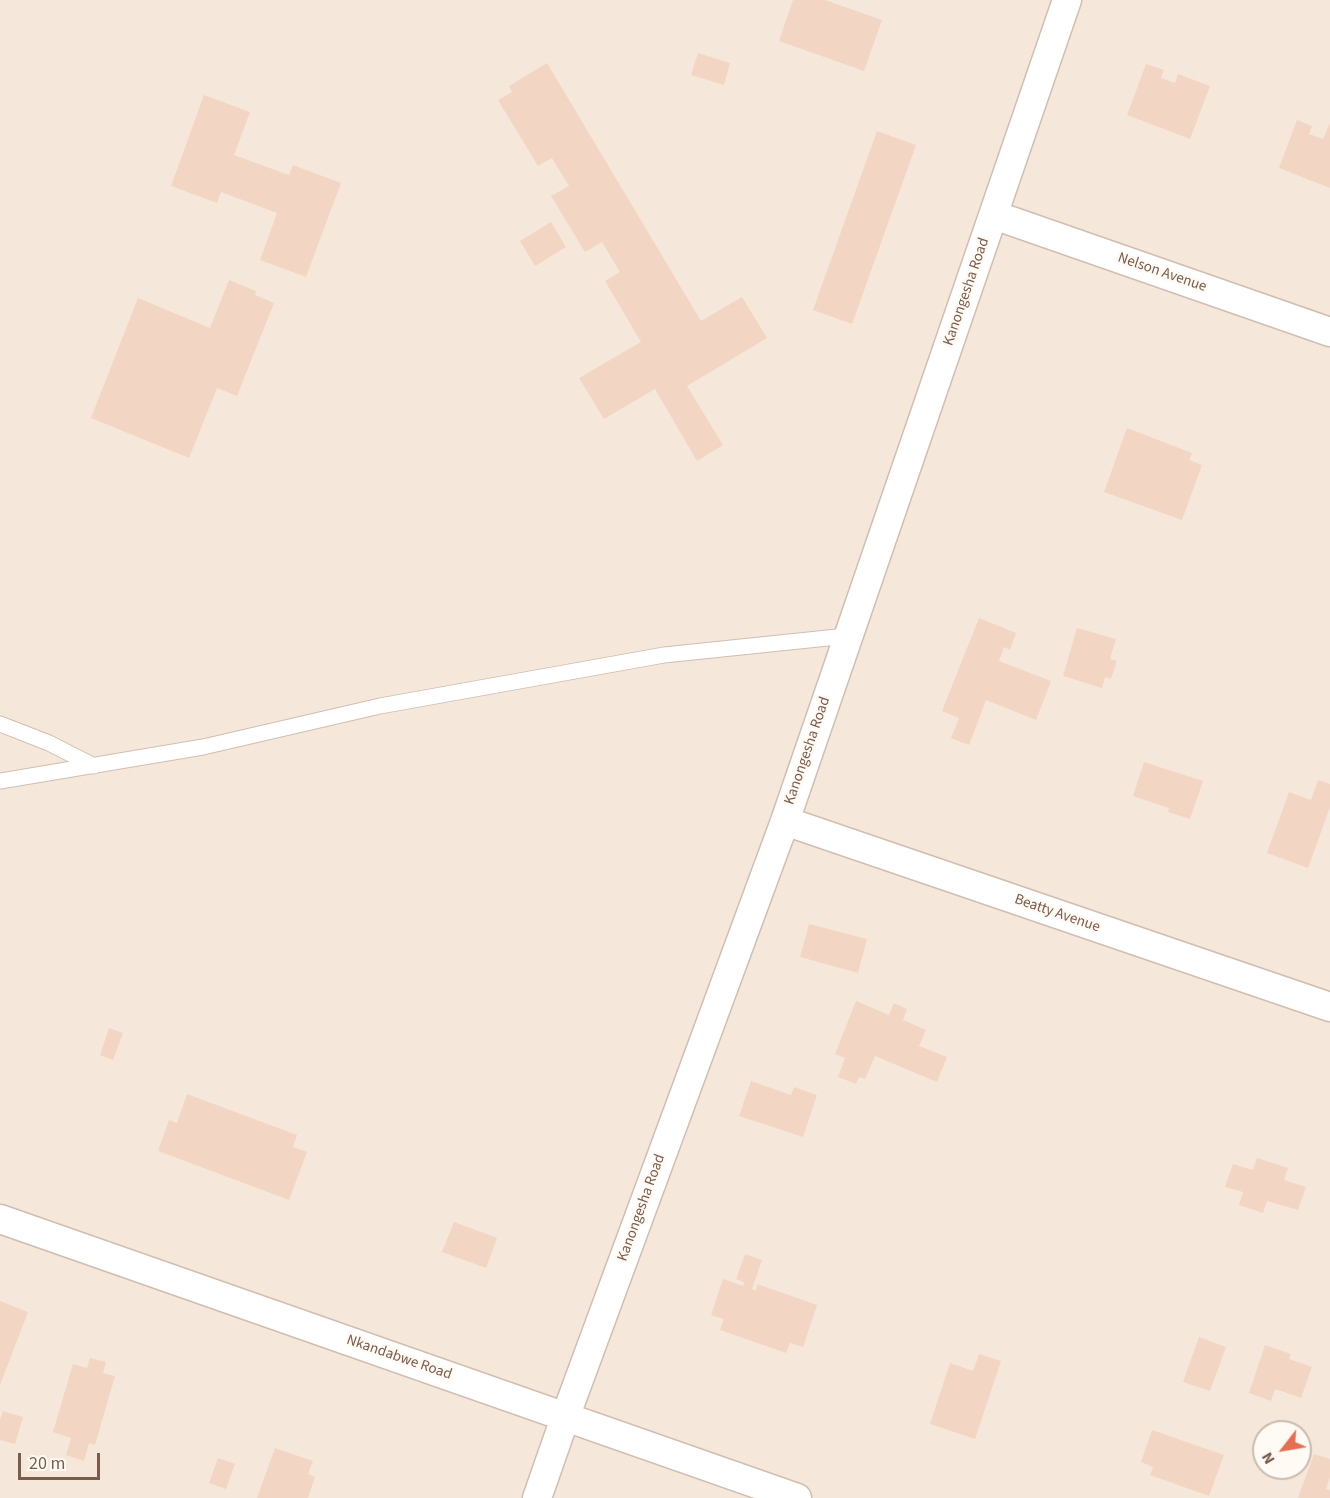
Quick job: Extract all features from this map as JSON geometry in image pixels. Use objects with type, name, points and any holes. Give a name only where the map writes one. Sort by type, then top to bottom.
[{"type":"street","name":"Kanongesha Road","points":[[537,1498],[785,821],[1067,0]]},
{"type":"street","name":"Nelson Avenue","points":[[994,215],[1330,332]]},
{"type":"street","name":"Beatty Avenue","points":[[785,821],[1330,1007]]},
{"type":"street","name":"Nkandabwe Road","points":[[0,1219],[566,1415],[797,1498]]},
{"type":"lane","points":[[0,781],[203,747],[380,706],[652,657],[847,636]]},
{"type":"lane","points":[[0,724],[49,743],[94,766]]},
{"type":"shaded area","points":[[0,0],[1330,0],[1330,1498],[0,1498]]},
{"type":"building","points":[[793,0],[825,0],[882,20],[864,71],[779,41]]},
{"type":"building","points":[[698,53],[730,63],[724,85],[691,75]]},
{"type":"building","points":[[547,63],[701,321],[742,297],[767,338],[687,386],[723,445],[697,461],[655,389],[604,419],[579,378],[641,342],[605,281],[620,272],[602,242],[585,252],[551,196],[569,186],[552,158],[538,166],[498,100],[512,92],[509,86]]},
{"type":"building","points":[[1146,64],[1164,70],[1161,78],[1175,83],[1178,74],[1210,86],[1190,139],[1127,115]]},
{"type":"building","points":[[204,95],[250,112],[234,155],[289,175],[293,165],[341,183],[306,277],[260,260],[277,213],[221,192],[217,203],[171,186]]},
{"type":"building","points":[[1297,120],[1312,126],[1309,134],[1323,139],[1330,123],[1330,188],[1279,168]]},
{"type":"building","points":[[877,131],[916,145],[852,324],[813,310]]},
{"type":"building","points":[[551,222],[566,247],[535,266],[520,241]]},
{"type":"building","points":[[229,280],[256,291],[255,295],[274,303],[237,396],[217,388],[189,458],[91,418],[138,298],[210,328]]},
{"type":"building","points":[[1127,428],[1192,453],[1189,460],[1202,465],[1182,520],[1104,492]]},
{"type":"building","points":[[979,618],[1016,633],[1010,650],[1004,647],[999,661],[1051,681],[1036,720],[986,700],[969,745],[951,738],[959,718],[942,711]]},
{"type":"building","points":[[1077,628],[1116,639],[1110,659],[1117,661],[1111,679],[1105,677],[1102,688],[1063,676]]},
{"type":"building","points":[[1144,762],[1203,781],[1190,819],[1168,812],[1169,808],[1133,796]]},
{"type":"building","points":[[1318,780],[1330,784],[1330,807],[1308,868],[1267,853],[1289,792],[1311,800]]},
{"type":"building","points":[[809,924],[867,939],[858,973],[800,957]]},
{"type":"building","points":[[856,1001],[889,1015],[894,1003],[907,1009],[903,1020],[926,1030],[919,1046],[947,1057],[937,1082],[875,1056],[865,1079],[859,1077],[856,1084],[838,1077],[845,1058],[835,1054]]},
{"type":"building","points":[[109,1028],[123,1033],[113,1060],[100,1055]]},
{"type":"building","points":[[751,1081],[791,1095],[794,1087],[817,1095],[803,1137],[739,1116]]},
{"type":"building","points":[[187,1094],[297,1135],[293,1147],[307,1152],[289,1200],[158,1151],[169,1120],[177,1123]]},
{"type":"building","points":[[1257,1158],[1288,1168],[1284,1180],[1306,1187],[1298,1210],[1267,1201],[1263,1213],[1239,1205],[1243,1192],[1225,1187],[1233,1164],[1253,1170]]},
{"type":"building","points":[[454,1222],[497,1238],[486,1268],[442,1252]]},
{"type":"building","points":[[745,1254],[762,1260],[752,1289],[756,1291],[757,1284],[817,1305],[803,1347],[790,1343],[786,1353],[720,1330],[724,1319],[711,1315],[723,1279],[743,1286],[744,1282],[736,1279]]},
{"type":"building","points":[[0,1301],[28,1312],[0,1385]]},
{"type":"building","points":[[1199,1337],[1226,1347],[1210,1391],[1183,1382]]},
{"type":"building","points":[[1265,1345],[1291,1354],[1289,1359],[1312,1367],[1301,1398],[1275,1389],[1271,1401],[1249,1393]]},
{"type":"building","points":[[979,1354],[1001,1361],[975,1439],[930,1424],[950,1363],[973,1371]]},
{"type":"building","points":[[90,1358],[106,1362],[103,1373],[115,1376],[95,1445],[89,1443],[84,1461],[66,1455],[71,1438],[53,1432],[73,1364],[87,1368]]},
{"type":"building","points":[[3,1411],[23,1417],[15,1444],[0,1440],[0,1420]]},
{"type":"building","points":[[1152,1430],[1224,1455],[1209,1496],[1150,1475],[1153,1467],[1141,1462]]},
{"type":"building","points":[[275,1448],[313,1461],[308,1474],[315,1477],[308,1498],[257,1498]]},
{"type":"building","points":[[1314,1454],[1330,1459],[1330,1477],[1326,1489],[1330,1490],[1330,1498],[1298,1498],[1305,1480],[1312,1480]]},
{"type":"building","points":[[218,1458],[235,1464],[226,1489],[209,1483]]}]
